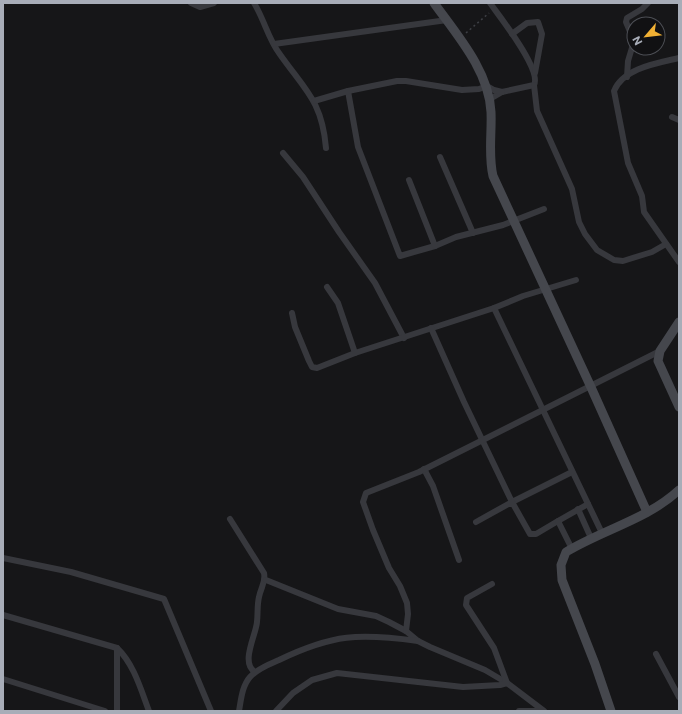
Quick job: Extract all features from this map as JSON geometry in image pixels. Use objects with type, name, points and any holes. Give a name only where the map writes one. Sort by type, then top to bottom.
[{"type":"street","points":[[191,3],[200,7],[214,3]]},
{"type":"street","points":[[254,3],[274,44],[314,101],[320,114],[326,148]]},
{"type":"street","points":[[434,3],[460,38],[487,86],[490,99],[491,168],[513,221],[590,385],[647,512]]},
{"type":"street","points":[[490,3],[512,34],[535,72],[537,81],[534,85],[537,111],[572,189],[579,222],[585,234],[597,250],[614,260],[623,261],[652,252],[666,244]]},
{"type":"street","points":[[627,77],[628,61],[634,41],[626,22],[627,18],[642,9],[648,3]]},
{"type":"street","points":[[274,44],[447,20]]},
{"type":"street","points":[[512,34],[527,23],[538,22],[542,34],[535,72]]},
{"type":"street","points":[[678,261],[644,212],[642,196],[628,163],[614,91],[616,87],[634,72],[658,62],[679,58]]},
{"type":"street","points":[[314,101],[348,91],[406,81],[472,90],[487,86],[502,92],[517,90],[534,85]]},
{"type":"street","points":[[348,91],[358,147],[398,254],[402,257],[513,221],[544,209]]},
{"type":"street","points":[[490,99],[502,92]]},
{"type":"street","points":[[672,117],[679,120]]},
{"type":"street","points":[[283,153],[303,178],[353,254],[375,283],[404,338]]},
{"type":"street","points":[[440,157],[473,233]]},
{"type":"street","points":[[409,180],[435,246]]},
{"type":"street","points":[[678,261],[679,252]]},
{"type":"street","points":[[292,313],[295,327],[312,367],[317,368],[355,353],[494,308],[523,296],[576,280]]},
{"type":"street","points":[[327,287],[338,303],[355,353]]},
{"type":"street","points":[[494,308],[602,533]]},
{"type":"street","points":[[678,325],[660,352],[658,361],[679,407]]},
{"type":"street","points":[[431,328],[464,402],[484,440],[512,502],[530,534],[536,534],[588,504]]},
{"type":"street","points":[[406,631],[408,614],[407,603],[384,555],[363,498],[366,493],[424,469],[484,440],[590,385],[660,352]]},
{"type":"street","points":[[424,469],[433,486],[459,560]]},
{"type":"street","points":[[476,522],[572,472]]},
{"type":"street","points":[[610,711],[595,664],[562,580],[561,565],[566,552],[572,548],[647,512],[671,498],[679,490]]},
{"type":"street","points":[[578,510],[592,538]]},
{"type":"street","points":[[230,519],[264,573],[266,580],[259,597],[257,622],[250,649],[249,662],[252,670],[256,672]]},
{"type":"street","points":[[558,521],[572,548]]},
{"type":"street","points":[[3,558],[71,572],[164,599],[211,711]]},
{"type":"street","points":[[266,580],[338,609],[376,616],[406,631],[418,641],[485,670],[507,683],[544,711]]},
{"type":"street","points":[[492,584],[468,598],[466,606],[494,648],[507,683]]},
{"type":"street","points":[[4,616],[117,648],[125,656],[130,665],[149,711]]},
{"type":"street","points":[[239,711],[245,686],[250,677],[256,672],[313,645],[336,638],[360,635],[418,641]]},
{"type":"street","points":[[117,648],[117,711]]},
{"type":"street","points":[[656,654],[679,698]]},
{"type":"street","points":[[276,711],[293,693],[312,680],[337,673],[463,687],[500,685],[507,683]]},
{"type":"street","points":[[3,679],[105,711]]},
{"type":"street","points":[[519,711],[536,711]]},
{"type":"path","points":[[460,38],[490,13]]}]
